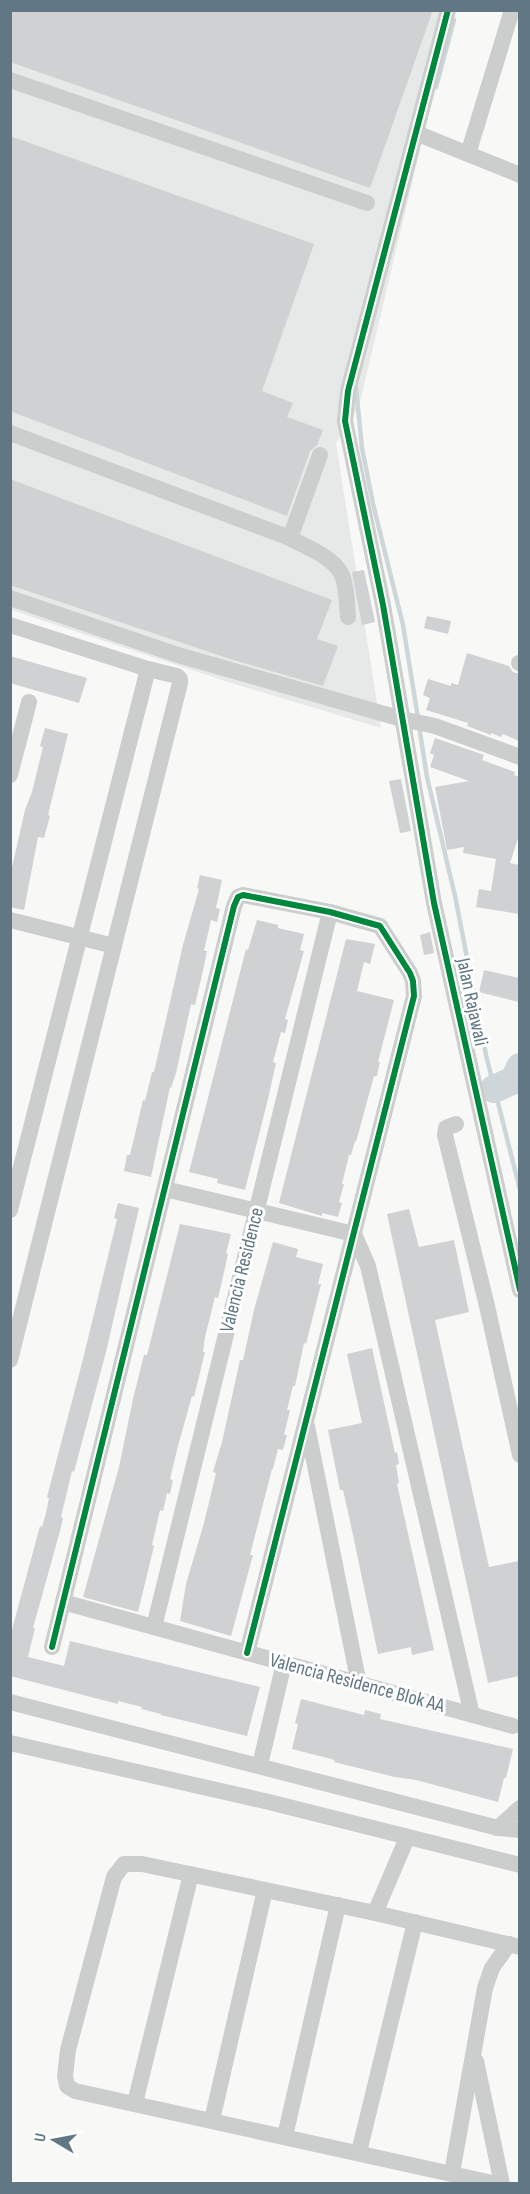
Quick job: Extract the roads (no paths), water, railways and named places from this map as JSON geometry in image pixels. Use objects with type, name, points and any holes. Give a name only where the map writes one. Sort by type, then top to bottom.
[{"type":"street","name":"Jalan Rajawali","points":[[448,10],[421,134],[348,391],[345,413],[381,594],[414,722],[434,903],[519,1290]]},
{"type":"street","points":[[468,154],[513,10]]},
{"type":"street","points":[[10,80],[367,203]]},
{"type":"street","points":[[421,134],[519,175]]},
{"type":"street","points":[[10,433],[290,538],[332,562],[339,570],[344,579],[348,617]]},
{"type":"street","points":[[290,538],[320,455]]},
{"type":"street","points":[[10,598],[178,655],[465,736],[519,757]]},
{"type":"street","points":[[10,625],[177,676],[180,680],[10,1360]]},
{"type":"street","points":[[11,1205],[148,669]]},
{"type":"street","points":[[10,775],[16,729],[29,702]]},
{"type":"street","points":[[52,1647],[236,900],[243,895],[330,912],[375,924],[383,929],[407,966],[414,989],[248,1653]]},
{"type":"street","name":"Valencia Residence","points":[[154,1627],[330,912]]},
{"type":"street","points":[[10,920],[114,946]]},
{"type":"street","points":[[456,1124],[446,1128],[445,1135],[487,1306],[519,1455]]},
{"type":"street","points":[[165,1189],[354,1234]]},
{"type":"street","points":[[354,1234],[368,1266],[472,1715]]},
{"type":"street","points":[[306,1423],[359,1684]]},
{"type":"street","name":"Valencia Residence Blok AA","points":[[63,1602],[513,1726]]},
{"type":"street","points":[[260,1765],[284,1663]]},
{"type":"street","points":[[10,1702],[498,1827],[519,1830]]},
{"type":"street","points":[[10,1743],[258,1799],[519,1865]]},
{"type":"street","points":[[498,1827],[519,1808]]},
{"type":"street","points":[[375,1913],[408,1838]]},
{"type":"street","points":[[497,2184],[75,2091],[67,2086],[65,2076],[68,2050],[114,1877],[124,1864],[142,1863],[375,1913],[514,1946]]},
{"type":"street","points":[[135,2103],[191,1874]]},
{"type":"street","points":[[212,2120],[265,1890]]},
{"type":"street","points":[[285,2136],[338,1905]]},
{"type":"street","points":[[359,2152],[415,1922]]},
{"type":"street","points":[[452,2173],[485,1988],[492,1968],[514,1946]]},
{"type":"street","points":[[474,2051],[502,2184]]},
{"type":"waterway","points":[[436,87],[454,20]]},
{"type":"waterway","points":[[356,388],[362,448],[373,504],[403,625],[418,718]]},
{"type":"waterway","points":[[419,726],[427,777],[455,896],[486,1055],[520,1190]]},
{"type":"waterway","points":[[494,1089],[514,1080],[520,1067]]}]
